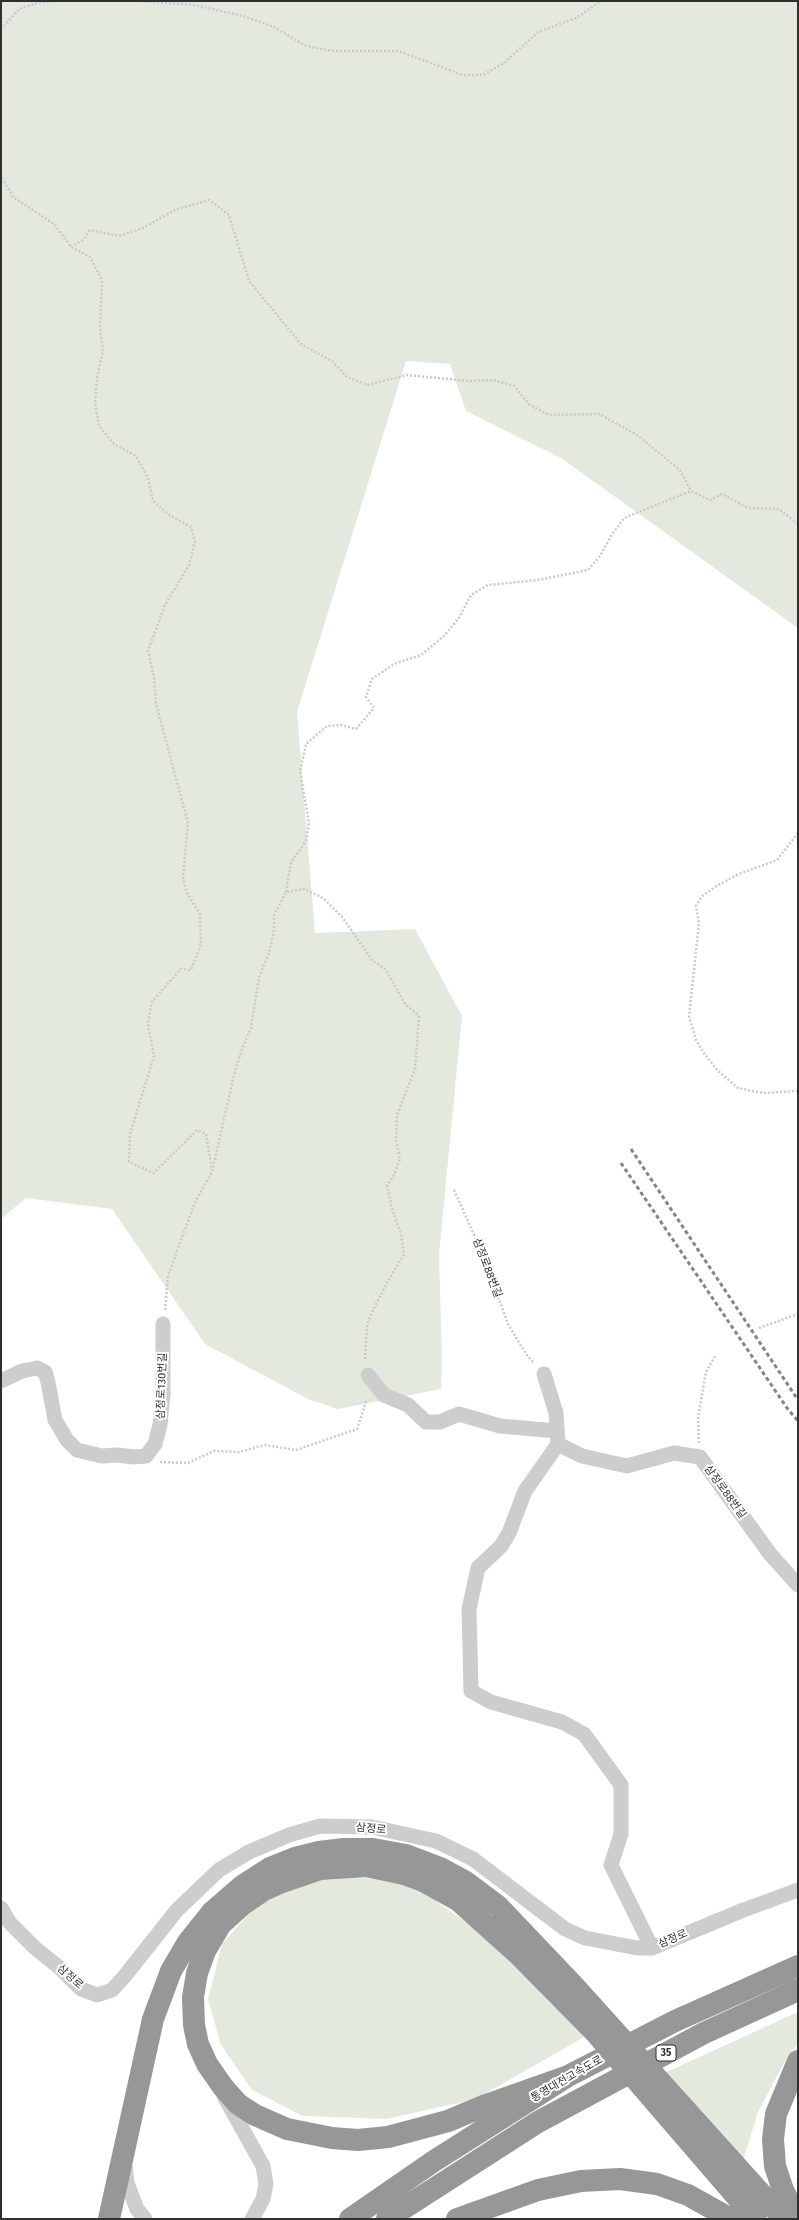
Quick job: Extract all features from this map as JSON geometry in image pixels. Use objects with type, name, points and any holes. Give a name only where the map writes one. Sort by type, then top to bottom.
[{"type":"highway","points":[[109,2219],[152,2019],[170,1970],[188,1942],[212,1912],[242,1886],[270,1868],[295,1858],[319,1852],[344,1849],[373,1850],[406,1855],[440,1868],[466,1882],[498,1906],[575,1987],[740,2172],[784,2219]]},
{"type":"highway","points":[[568,2076],[486,2105],[442,2123],[388,2138],[358,2140],[332,2138],[288,2129],[255,2115],[238,2104],[223,2087],[207,2064],[198,2044],[194,2025],[193,1997],[197,1974],[205,1951],[221,1924],[242,1905],[264,1890],[302,1874],[320,1869],[366,1866],[404,1874],[429,1884],[459,1901],[518,1954],[595,2032],[747,2218]]},
{"type":"highway","name":"통영대전고속도로","points":[[350,2219],[434,2161],[568,2076],[676,2021],[798,1966]]},
{"type":"highway","name":"35","points":[[387,2219],[538,2122],[704,2033],[798,1990]]},
{"type":"highway","points":[[798,2062],[776,2114],[773,2139],[775,2166],[783,2190],[798,2219]]},
{"type":"highway","points":[[458,2219],[538,2190],[581,2181],[620,2179],[657,2184],[747,2218]]},
{"type":"street","name":"삼정로130번길","points":[[1,1381],[22,1371],[37,1368],[44,1372],[55,1420],[67,1440],[77,1450],[102,1456],[146,1456],[155,1444],[160,1425],[163,1394],[163,1324]]},
{"type":"street","points":[[544,1374],[556,1413],[558,1437],[525,1491],[509,1533],[501,1546],[478,1568],[469,1609],[471,1691],[490,1702],[562,1722],[584,1734],[621,1785],[622,1834],[611,1865],[652,1948]]},
{"type":"street","name":"삼정로88번길","points":[[368,1375],[384,1395],[408,1405],[426,1422],[440,1422],[459,1414],[500,1426],[558,1437],[582,1456],[627,1466],[674,1453],[700,1457],[770,1554],[798,1585]]},
{"type":"street","name":"삼정로","points":[[1,1908],[10,1923],[35,1948],[60,1968],[81,1989],[97,1995],[112,1990],[177,1910],[219,1870],[249,1852],[320,1826],[372,1827],[436,1841],[473,1859],[565,1929],[585,1938],[637,1948],[652,1948],[741,1911],[798,1890]]},
{"type":"street","points":[[207,2064],[240,2128],[263,2166],[266,2184],[263,2199],[252,2219]]},
{"type":"street","points":[[123,2155],[127,2183],[137,2209],[145,2219]]},
{"type":"path","points":[[1,29],[19,8],[41,2],[55,1]]},
{"type":"path","points":[[141,1],[194,5],[242,16],[274,26],[306,46],[333,51],[398,51],[463,74],[483,75],[504,63],[538,32],[576,18],[601,1]]},
{"type":"path","points":[[1,179],[4,181],[13,197],[54,224],[71,247],[90,257],[102,280],[100,329],[103,351],[97,378],[96,403],[99,426],[114,444],[136,456],[148,478],[153,501],[169,515],[191,528],[195,541],[189,565],[165,605],[148,651],[154,677],[156,704],[188,823],[183,878],[187,893],[200,914],[201,944],[192,970],[181,969],[151,1003],[148,1026],[154,1056],[130,1134],[129,1162],[154,1173],[197,1130],[206,1134],[212,1172]]},
{"type":"path","points":[[71,247],[83,240],[90,230],[119,236],[143,228],[175,210],[209,200],[229,215],[249,281],[301,344],[332,361],[347,377],[367,385],[407,375],[469,381],[492,380],[514,386],[530,405],[549,415],[599,414],[637,435],[680,470],[691,491],[710,500],[722,494],[748,508],[779,508],[798,524]]},
{"type":"path","points":[[163,1324],[168,1276],[195,1202],[212,1172],[234,1075],[242,1049],[251,1028],[259,978],[269,952],[274,915],[286,892],[291,862],[306,841],[309,823],[300,771],[306,744],[327,726],[341,725],[356,729],[374,708],[366,697],[372,679],[394,664],[421,655],[444,636],[459,618],[471,595],[488,585],[538,580],[588,570],[600,556],[611,536],[624,518],[691,491]]},
{"type":"path","points":[[798,832],[777,860],[739,874],[718,885],[702,896],[696,906],[699,923],[689,1016],[696,1040],[703,1052],[717,1070],[738,1088],[763,1093],[798,1091]]},
{"type":"path","points":[[133,1457],[140,1460],[188,1463],[214,1451],[239,1452],[265,1445],[296,1450],[357,1429],[370,1388],[364,1360],[367,1326],[389,1278],[404,1255],[401,1234],[392,1209],[387,1186],[394,1175],[400,1159],[396,1140],[397,1115],[414,1069],[419,1016],[405,1004],[386,970],[372,960],[342,918],[323,898],[304,889],[286,892]]},
{"type":"path","name":"삼정로88번길","points":[[454,1190],[484,1255],[508,1324],[526,1354],[544,1374]]},
{"type":"path","points":[[759,1328],[798,1314]]},
{"type":"path","points":[[700,1457],[698,1418],[706,1372],[715,1356]]},
{"type":"shaded area","points":[[1,1],[798,1],[798,628],[561,458],[466,411],[450,364],[406,361],[297,712],[315,933],[415,929],[462,1016],[439,1254],[442,1361],[441,1389],[338,1409],[308,1399],[205,1344],[112,1209],[26,1198],[1,1219]]},
{"type":"shaded area","points":[[332,1875],[409,1882],[486,1936],[586,2036],[476,2099],[386,2119],[303,2116],[252,2090],[221,2045],[208,2000],[222,1944],[264,1897]]},
{"type":"shaded area","points":[[798,2012],[798,2044],[786,2059],[758,2112],[740,2170],[660,2075]]},
{"type":"railway","points":[[631,1149],[798,1400]]},
{"type":"railway","points":[[621,1163],[787,1408],[798,1421]]}]
